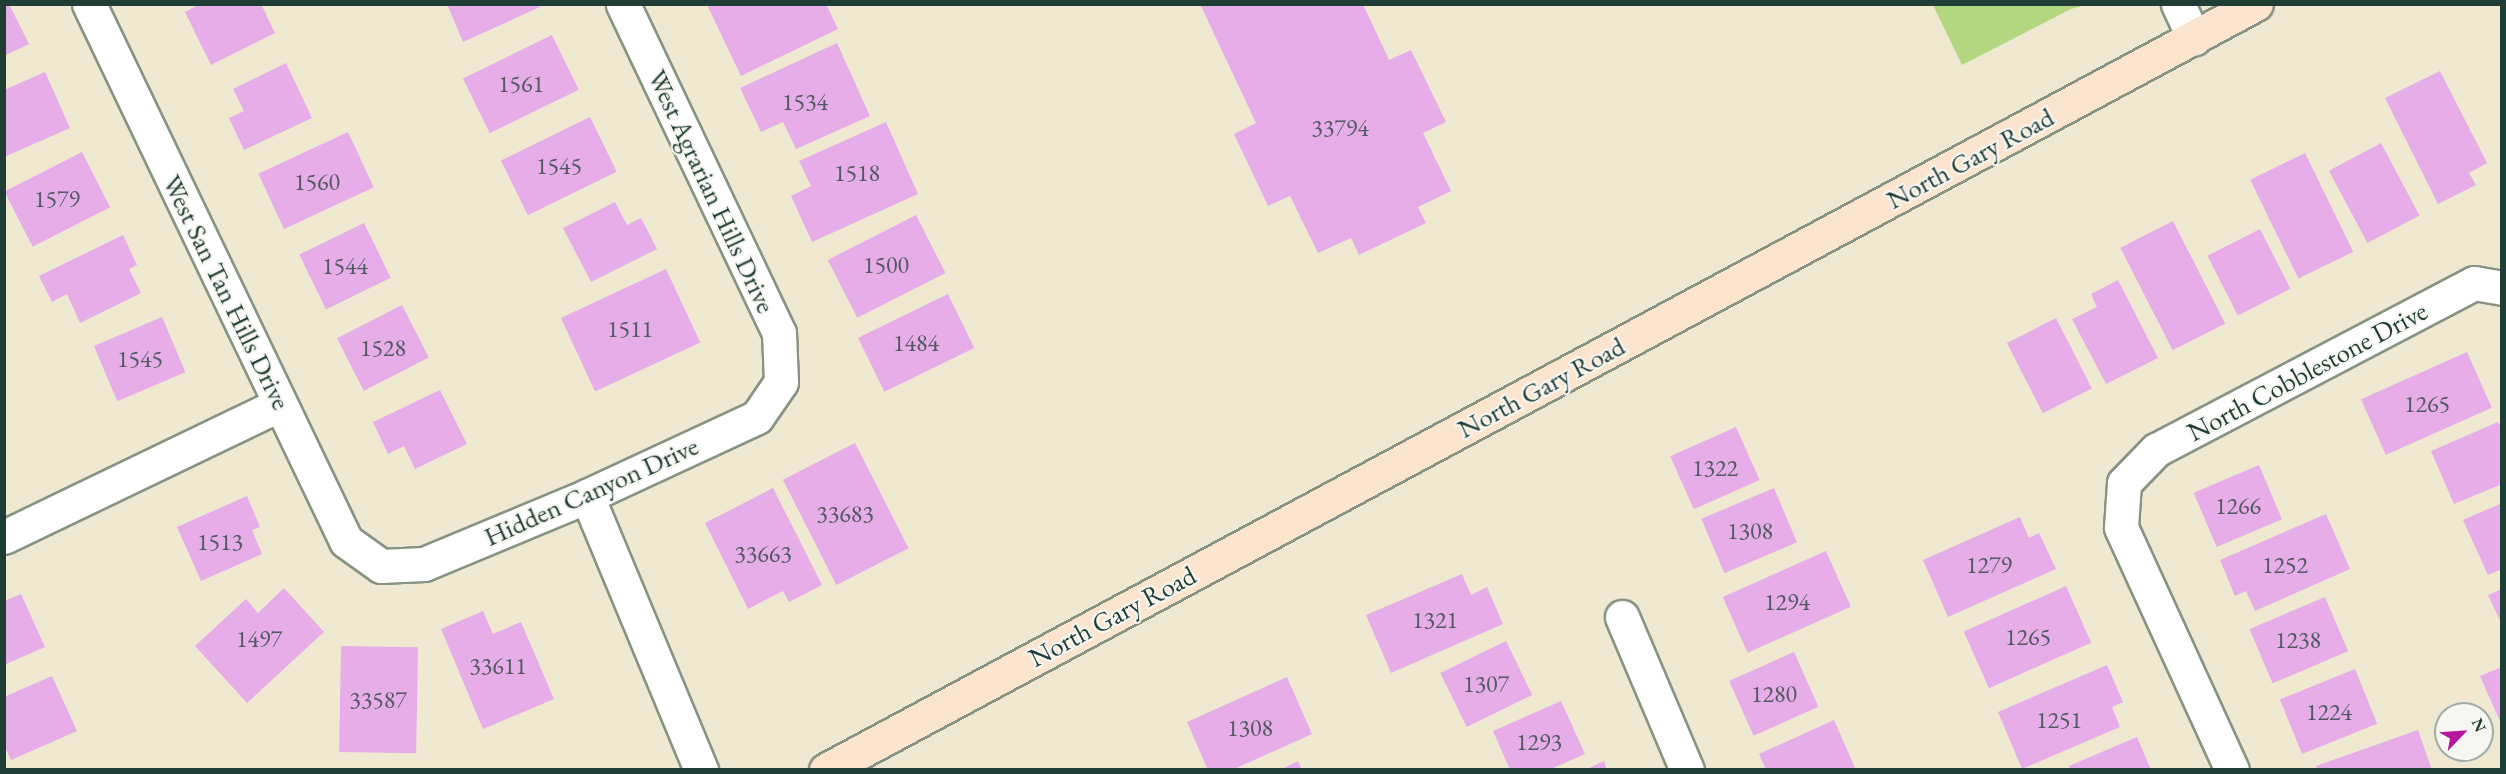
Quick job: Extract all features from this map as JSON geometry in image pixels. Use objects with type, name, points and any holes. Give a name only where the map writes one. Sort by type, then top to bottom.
[{"type":"main road","name":"North Gary Road","points":[[826,770],[2256,4]]},
{"type":"street","name":"West San Tan Hills Drive","points":[[89,4],[346,541],[381,566]]},
{"type":"street","name":"West Agrarian Hills Drive","points":[[623,4],[779,333],[782,382]]},
{"type":"street","points":[[2178,4],[2194,38]]},
{"type":"street","name":"North Cobblestone Drive","points":[[2232,770],[2121,527],[2124,483],[2156,450],[2453,294],[2474,284],[2502,288]]},
{"type":"street","name":"Hidden Canyon Drive","points":[[381,566],[424,564],[587,496],[757,417],[782,382]]},
{"type":"street","points":[[4,537],[280,404]]},
{"type":"street","points":[[587,496],[701,770]]},
{"type":"street","points":[[1622,617],[1687,770]]},
{"type":"green space","points":[[1933,5],[2086,5],[2071,9],[1962,65]]},
{"type":"building","points":[[4,4],[9,4],[29,44],[4,56]]},
{"type":"building","points":[[200,4],[261,4],[275,33],[211,65],[185,12]]},
{"type":"building","points":[[447,4],[539,4],[540,7],[463,42]]},
{"type":"building","points":[[712,4],[826,4],[838,29],[741,76],[708,7]]},
{"type":"building","points":[[1200,4],[1363,4],[1389,60],[1411,50],[1446,122],[1423,133],[1451,191],[1418,207],[1426,223],[1359,255],[1351,238],[1318,253],[1290,196],[1268,206],[1234,134],[1256,123]]},
{"type":"building","points":[[552,35],[579,90],[490,133],[463,78]]},
{"type":"building","points":[[837,43],[870,116],[796,149],[783,122],[761,132],[740,88]]},
{"type":"building","points":[[286,63],[312,118],[244,150],[229,118],[244,111],[233,89]]},
{"type":"building","points":[[2440,71],[2487,163],[2469,173],[2476,185],[2438,204],[2385,98]]},
{"type":"building","points":[[45,72],[70,128],[4,157],[4,90]]},
{"type":"building","points":[[590,117],[617,172],[528,215],[501,160]]},
{"type":"building","points":[[886,122],[918,194],[812,242],[791,196],[811,186],[799,161]]},
{"type":"building","points":[[348,132],[374,187],[284,229],[258,174]]},
{"type":"building","points":[[2381,143],[2419,215],[2367,243],[2329,171]]},
{"type":"building","points":[[82,152],[110,207],[33,247],[4,191]]},
{"type":"building","points":[[2305,153],[2353,252],[2298,279],[2250,180]]},
{"type":"building","points":[[615,202],[627,225],[641,218],[657,249],[591,282],[563,228]]},
{"type":"building","points":[[916,215],[946,273],[857,318],[828,260]]},
{"type":"building","points":[[2173,221],[2225,323],[2173,350],[2120,248]]},
{"type":"building","points":[[364,223],[391,278],[326,309],[299,255]]},
{"type":"building","points":[[2260,229],[2290,289],[2238,315],[2207,256]]},
{"type":"building","points":[[123,235],[137,265],[129,269],[141,293],[80,323],[67,294],[52,302],[39,276]]},
{"type":"building","points":[[666,269],[700,342],[595,391],[561,318]]},
{"type":"building","points":[[2118,280],[2158,358],[2106,384],[2072,319],[2097,307],[2091,294]]},
{"type":"building","points":[[948,294],[974,348],[884,392],[858,338]]},
{"type":"building","points":[[402,305],[429,358],[364,391],[337,338]]},
{"type":"building","points":[[162,317],[185,372],[117,401],[94,346]]},
{"type":"building","points":[[2056,318],[2092,388],[2043,413],[2007,343]]},
{"type":"building","points":[[2467,352],[2492,408],[2386,455],[2361,399]]},
{"type":"building","points":[[440,390],[467,444],[415,469],[404,446],[388,454],[373,422]]},
{"type":"building","points":[[2498,422],[2502,429],[2502,484],[2454,504],[2431,451]]},
{"type":"building","points":[[1736,427],[1760,480],[1694,509],[1670,456]]},
{"type":"building","points":[[855,443],[909,548],[836,585],[783,480]]},
{"type":"building","points":[[2259,465],[2282,519],[2217,547],[2194,493]]},
{"type":"building","points":[[773,488],[822,585],[789,602],[783,591],[748,609],[705,523]]},
{"type":"building","points":[[1774,488],[1797,542],[1724,573],[1701,519]]},
{"type":"building","points":[[247,496],[260,527],[252,530],[262,554],[201,581],[177,527]]},
{"type":"building","points":[[2502,503],[2502,569],[2488,575],[2463,520]]},
{"type":"building","points":[[2326,514],[2350,569],[2255,611],[2246,591],[2235,596],[2220,560]]},
{"type":"building","points":[[2020,517],[2029,538],[2039,533],[2056,569],[1948,617],[1923,560]]},
{"type":"building","points":[[1826,551],[1851,607],[1748,653],[1723,597]]},
{"type":"building","points":[[1462,574],[1471,595],[1487,587],[1503,624],[1391,673],[1366,615]]},
{"type":"building","points":[[2066,586],[2091,643],[1989,688],[1964,632]]},
{"type":"building","points":[[284,588],[324,632],[247,703],[195,646],[246,599],[258,613]]},
{"type":"building","points":[[2502,589],[2502,625],[2488,595]]},
{"type":"building","points":[[21,594],[45,647],[4,665],[4,601]]},
{"type":"building","points":[[2325,597],[2348,651],[2273,683],[2250,629]]},
{"type":"building","points":[[483,611],[493,634],[521,622],[554,699],[483,729],[441,629]]},
{"type":"building","points":[[1506,641],[1532,695],[1467,727],[1440,673]]},
{"type":"building","points":[[341,646],[418,647],[416,753],[339,752]]},
{"type":"building","points":[[1794,652],[1818,707],[1754,736],[1729,681]]},
{"type":"building","points":[[2107,665],[2123,702],[2112,707],[2120,727],[2022,769],[1998,712]]},
{"type":"building","points":[[2502,667],[2502,726],[2494,708],[2494,702],[2491,702],[2480,676]]},
{"type":"building","points":[[2355,669],[2377,724],[2302,754],[2280,699]]},
{"type":"building","points":[[52,676],[77,731],[11,760],[4,745],[4,697]]},
{"type":"building","points":[[1287,677],[1312,734],[1232,770],[1208,770],[1187,722]]},
{"type":"building","points":[[1561,701],[1585,754],[1549,770],[1510,770],[1493,731]]},
{"type":"building","points":[[1834,720],[1856,770],[1766,770],[1759,754]]},
{"type":"building","points":[[2418,730],[2432,770],[2318,770],[2316,766]]},
{"type":"building","points":[[2137,737],[2151,770],[2070,770],[2069,766]]},
{"type":"building","points":[[1298,761],[1302,770],[1280,770]]},
{"type":"building","points":[[1604,761],[1607,770],[1585,770]]}]
